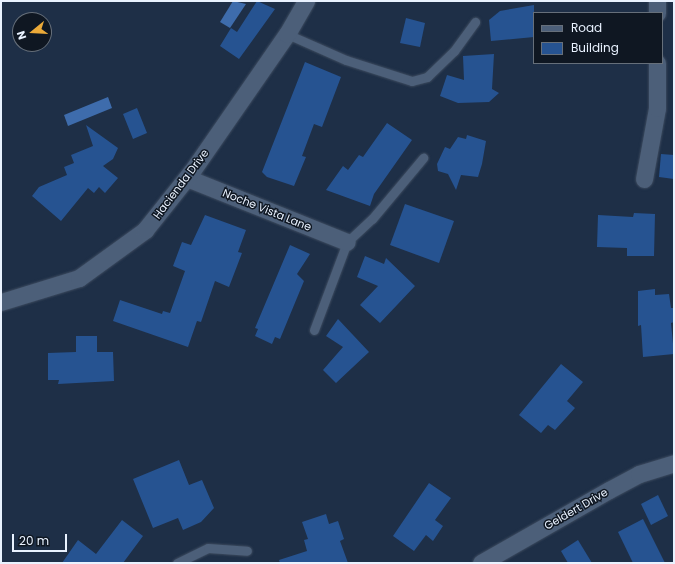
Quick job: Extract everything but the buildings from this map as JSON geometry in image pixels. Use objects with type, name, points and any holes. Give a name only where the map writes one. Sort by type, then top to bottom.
[{"type":"street","name":"Hacienda Drive","points":[[1,302],[79,278],[145,230],[187,178],[287,34],[306,1]]},
{"type":"street","points":[[657,1],[657,12]]},
{"type":"street","points":[[644,179],[657,108],[657,64]]},
{"type":"street","name":"Noche Vista Lane","points":[[187,178],[347,242]]},
{"type":"street","name":"Geldert Drive","points":[[481,563],[639,474],[674,463]]},
{"type":"lane","points":[[287,34],[368,68],[412,81],[427,76],[454,51],[475,22]]},
{"type":"lane","points":[[314,330],[347,242],[372,219],[423,158]]},
{"type":"lane","points":[[177,563],[208,548],[246,551]]},
{"type":"water","points":[[233,1],[246,4],[230,28],[220,22]]},
{"type":"water","points":[[108,97],[112,108],[68,126],[64,115]]}]
